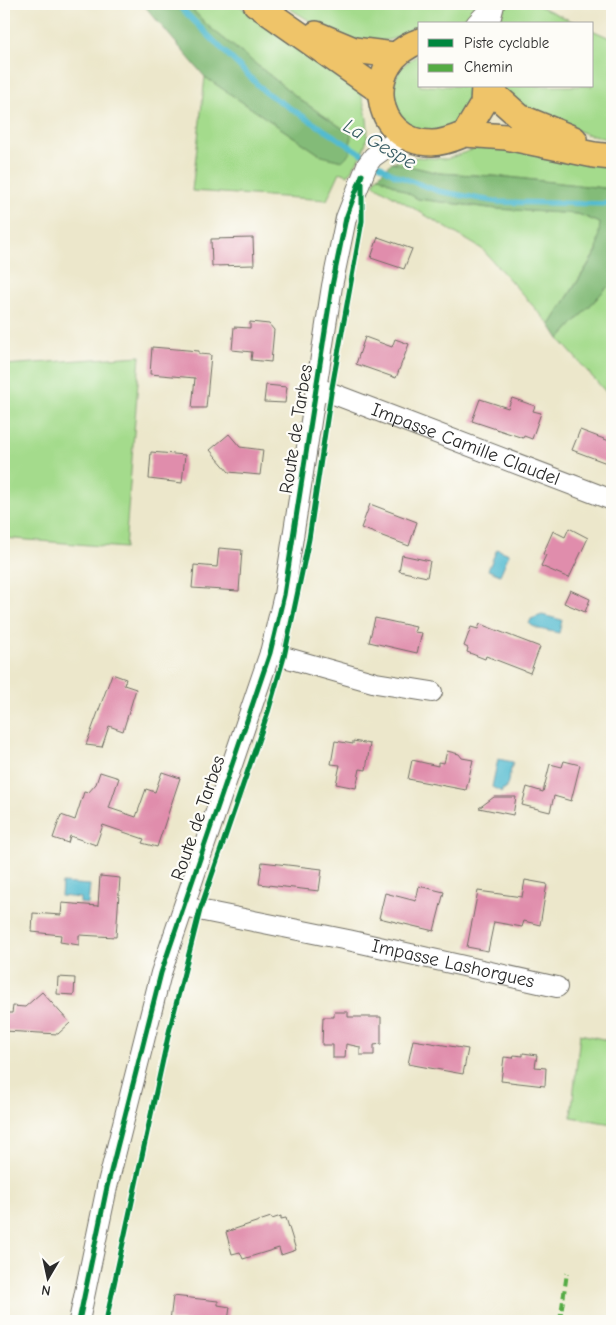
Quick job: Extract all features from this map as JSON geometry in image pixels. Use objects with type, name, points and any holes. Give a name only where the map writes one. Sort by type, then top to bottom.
[{"type":"main road","points":[[261,8],[354,50],[394,55]]},
{"type":"main road","points":[[261,8],[380,91]]},
{"type":"main road","points":[[418,42],[408,45],[394,55],[383,73],[380,91],[384,112],[394,127],[404,135],[421,142],[433,143],[465,134],[506,137],[612,157]]},
{"type":"main road","points":[[465,134],[482,104],[484,88]]},
{"type":"main road","points":[[486,88],[520,117],[564,136],[612,148]]},
{"type":"street","points":[[479,22],[493,11]]},
{"type":"street","name":"Route de Tarbes","points":[[79,1321],[107,1187],[161,973],[270,652],[284,595],[318,388],[332,286],[346,218],[362,175],[373,157],[404,135]]},
{"type":"street","name":"Impasse Camille Claudel","points":[[318,388],[612,500]]},
{"type":"street","points":[[270,652],[376,683],[432,692]]},
{"type":"street","name":"Route de Tarbes","points":[[184,907],[348,940]]},
{"type":"street","name":"Impasse Lashorgues","points":[[348,940],[557,987]]},
{"type":"green space","points":[[143,4],[187,4],[208,26],[302,101],[351,134],[350,153],[342,161],[322,156],[205,77]]},
{"type":"green space","points":[[187,4],[237,4],[360,89],[368,125],[366,143],[348,175],[340,172],[327,200],[192,191],[205,77],[322,156],[351,134],[302,101],[208,26]]},
{"type":"green space","points":[[282,4],[476,4],[470,16],[455,22],[418,22],[418,27],[388,40],[359,41],[320,26]]},
{"type":"green space","points":[[506,4],[535,4],[574,22],[500,22]]},
{"type":"green space","points":[[594,31],[612,39],[612,140],[586,134],[528,111],[499,88],[594,88]]},
{"type":"green space","points":[[418,55],[418,88],[473,88],[470,113],[448,133],[412,130],[394,109],[396,76],[399,70]]},
{"type":"green space","points":[[488,144],[612,165],[612,189],[508,177],[439,173],[392,162],[417,157],[447,159]]},
{"type":"green space","points":[[392,162],[439,173],[508,177],[612,189],[612,282],[559,339],[550,325],[597,251],[600,223],[578,214],[497,209],[418,199],[378,176]]},
{"type":"green space","points":[[378,176],[418,199],[497,209],[578,214],[601,223],[597,250],[550,325],[482,249],[373,184]]},
{"type":"green space","points":[[612,282],[612,399],[559,339]]},
{"type":"green space","points":[[140,356],[125,548],[4,538],[4,365]]},
{"type":"green space","points":[[580,1034],[612,1041],[612,1124],[571,1117]]},
{"type":"water","points":[[497,549],[509,554],[500,575],[488,570]]},
{"type":"water","points":[[542,615],[562,620],[559,633],[539,629],[529,624],[531,619]]},
{"type":"water","points":[[498,759],[513,762],[506,789],[502,789],[502,792],[492,787]]},
{"type":"water","points":[[62,883],[90,885],[88,904],[80,903],[80,898],[61,896]]},
{"type":"building","points":[[378,237],[412,249],[404,269],[371,258]]},
{"type":"building","points":[[253,238],[254,265],[212,266],[211,239]]},
{"type":"building","points":[[250,322],[269,324],[274,330],[271,362],[251,360],[252,352],[232,350],[234,327],[250,328]]},
{"type":"building","points":[[365,337],[392,347],[395,339],[409,344],[396,378],[356,364]]},
{"type":"building","points":[[152,347],[199,351],[199,354],[211,355],[206,408],[192,408],[195,378],[150,374]]},
{"type":"building","points":[[266,385],[287,387],[285,403],[264,402]]},
{"type":"building","points":[[512,398],[535,406],[533,411],[541,413],[532,439],[524,436],[523,438],[472,421],[480,399],[508,408]]},
{"type":"building","points":[[580,430],[612,442],[612,465],[572,450]]},
{"type":"building","points":[[229,434],[240,447],[263,450],[260,475],[229,472],[210,450]]},
{"type":"building","points":[[151,452],[185,455],[182,483],[149,479]]},
{"type":"building","points":[[370,504],[417,522],[409,546],[361,528]]},
{"type":"building","points":[[569,528],[588,538],[569,578],[541,566],[546,555],[543,554],[553,531],[565,537]]},
{"type":"building","points":[[219,548],[242,550],[239,591],[192,588],[194,565],[217,567]]},
{"type":"building","points":[[402,555],[430,561],[427,577],[399,571]]},
{"type":"building","points":[[570,590],[590,599],[585,612],[564,603]]},
{"type":"building","points":[[375,618],[416,627],[414,632],[422,633],[417,653],[369,642]]},
{"type":"building","points":[[480,624],[540,647],[530,673],[486,656],[485,659],[467,652],[468,648],[464,646],[471,627],[478,629]]},
{"type":"building","points":[[112,674],[126,679],[124,685],[136,689],[123,731],[109,726],[102,747],[86,745]]},
{"type":"building","points":[[335,741],[353,744],[353,741],[370,744],[366,770],[360,769],[356,788],[336,784],[340,765],[331,764]]},
{"type":"building","points":[[447,751],[459,754],[462,758],[473,760],[466,790],[408,779],[412,760],[438,766],[438,762],[444,763]]},
{"type":"building","points":[[564,761],[580,765],[571,801],[554,796],[550,812],[522,805],[527,787],[543,792],[550,764],[562,767]]},
{"type":"building","points":[[100,772],[119,778],[109,808],[136,817],[146,789],[155,792],[162,772],[180,778],[157,847],[142,843],[144,839],[103,825],[96,845],[70,836],[68,843],[53,838],[61,815],[75,820],[84,792],[88,793],[96,784]]},
{"type":"building","points":[[494,797],[516,797],[513,815],[479,808]]},
{"type":"building","points":[[262,862],[322,869],[319,891],[259,884]]},
{"type":"building","points":[[100,876],[120,878],[116,937],[79,935],[79,945],[60,942],[61,935],[32,932],[33,913],[61,915],[62,903],[98,906]]},
{"type":"building","points":[[525,880],[547,884],[540,925],[524,921],[522,927],[494,922],[488,951],[467,947],[478,891],[522,897]]},
{"type":"building","points":[[419,886],[444,892],[434,931],[379,918],[385,893],[416,901]]},
{"type":"building","points":[[58,977],[75,978],[74,995],[57,994]]},
{"type":"building","points":[[42,992],[70,1023],[58,1034],[4,1031],[4,1013],[12,1013],[13,1006],[25,1007]]},
{"type":"building","points":[[334,1012],[348,1012],[348,1017],[381,1017],[381,1044],[374,1045],[374,1055],[360,1055],[360,1047],[346,1044],[345,1058],[333,1058],[333,1045],[322,1045],[323,1017],[334,1017]]},
{"type":"building","points":[[413,1040],[468,1049],[463,1074],[408,1064]]},
{"type":"building","points":[[523,1053],[537,1055],[535,1067],[546,1068],[545,1086],[501,1081],[504,1057],[523,1056]]},
{"type":"building","points":[[281,1216],[281,1219],[286,1218],[296,1250],[281,1255],[279,1248],[243,1259],[240,1252],[232,1254],[226,1232],[271,1217],[272,1219]]},
{"type":"building","points":[[173,1296],[218,1301],[218,1305],[230,1307],[228,1321],[170,1321]]},
{"type":"waterway","name":"La Gespe","points":[[177,4],[265,92],[395,175],[438,191],[498,202],[612,204]]},
{"type":"marked path","points":[[560,1321],[567,1273]]},
{"type":"cycle path","points":[[79,1321],[107,1187],[161,973],[270,653],[284,595],[332,286],[346,218],[362,175]]},
{"type":"cycle path","points":[[106,1321],[169,1032],[200,910],[268,712],[284,657],[309,539],[331,393],[362,221],[362,183]]}]
